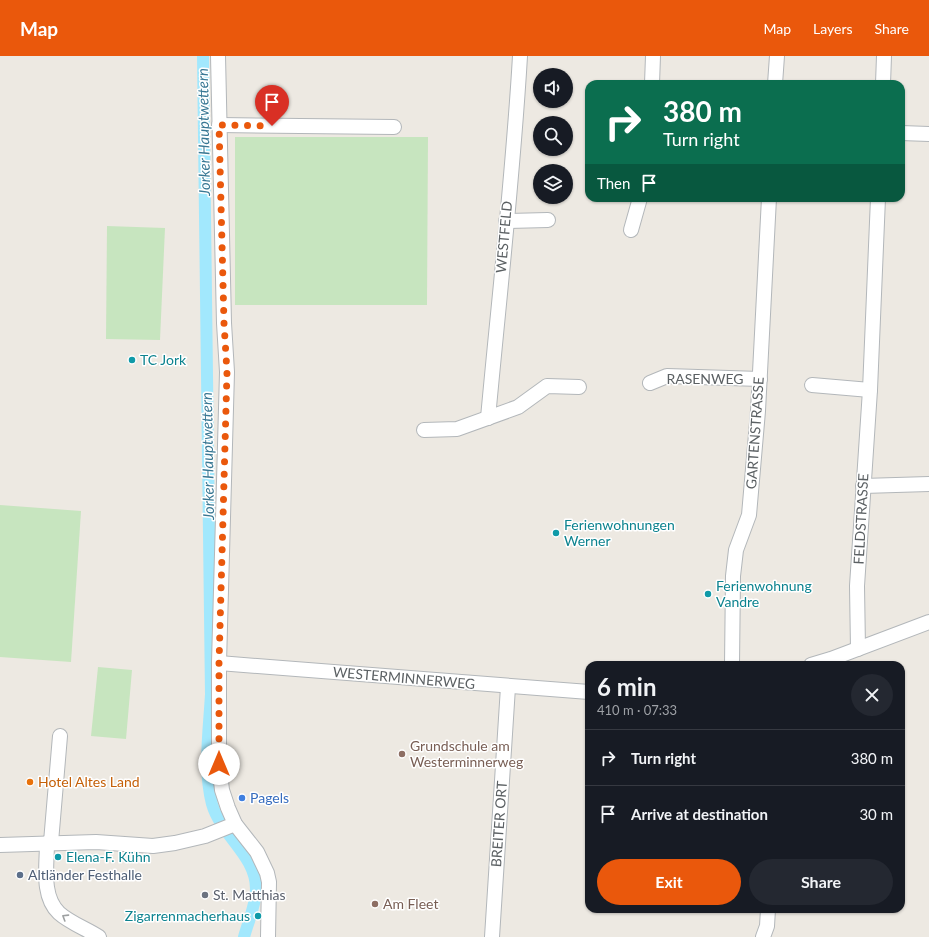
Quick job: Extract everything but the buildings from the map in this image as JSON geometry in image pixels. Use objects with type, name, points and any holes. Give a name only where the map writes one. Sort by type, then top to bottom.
[{"type":"street","points":[[218,56],[224,323],[227,372],[219,663],[219,764],[228,827],[257,852],[267,873],[269,882],[268,937]]},
{"type":"street","name":"WESTFELD","points":[[488,418],[506,221],[514,155],[520,56]]},
{"type":"street","points":[[652,80],[653,56]]},
{"type":"street","points":[[775,80],[777,56]]},
{"type":"street","points":[[883,80],[884,56]]},
{"type":"street","points":[[219,125],[394,127]]},
{"type":"street","points":[[905,133],[929,134]]},
{"type":"street","points":[[631,230],[639,202]]},
{"type":"street","name":"GARTENSTRASSE","points":[[732,661],[733,576],[736,550],[749,515],[760,379],[769,202]]},
{"type":"street","name":"FELDSTRASSE","points":[[858,649],[857,586],[870,390],[878,202]]},
{"type":"street","points":[[506,221],[548,220]]},
{"type":"street","name":"RASENWEG","points":[[650,383],[667,376],[760,379]]},
{"type":"street","points":[[812,385],[870,390]]},
{"type":"street","points":[[424,430],[457,429],[488,418],[518,407],[547,386],[579,386]]},
{"type":"street","points":[[863,486],[929,484]]},
{"type":"street","points":[[833,661],[858,649],[929,622]]},
{"type":"street","name":"WESTERMINNERWEG","points":[[219,663],[508,687],[585,692]]},
{"type":"street","name":"BREITER ORT","points":[[492,937],[508,687]]},
{"type":"street","points":[[60,736],[49,843],[48,893],[52,905],[60,914],[99,937]]},
{"type":"street","points":[[0,845],[96,842],[153,846],[175,843],[228,827]]},
{"type":"street","points":[[763,937],[768,913]]},
{"type":"green space","points":[[235,137],[428,137],[427,305],[235,305]]},
{"type":"green space","points":[[107,226],[165,228],[160,340],[106,339]]},
{"type":"green space","points":[[0,505],[81,511],[71,662],[0,657]]},
{"type":"green space","points":[[98,667],[132,670],[126,739],[91,736]]},
{"type":"waterway","name":"Jorker Hauptwettern","points":[[203,56],[211,694],[207,763],[209,791],[216,815],[244,856],[254,877],[256,889],[255,901],[244,937]]},
{"type":"place","name":"TC Jork","points":[[132,360]]},
{"type":"place","name":"Ferienwohnungen Werner","points":[[556,533]]},
{"type":"place","name":"Ferienwohnung Vandre","points":[[708,594]]},
{"type":"place","name":"Grundschule am Westerminnerweg","points":[[402,754]]},
{"type":"place","name":"Hotel Altes Land","points":[[30,782]]},
{"type":"place","name":"Pagels","points":[[242,798]]},
{"type":"place","name":"Elena-F. Kühn","points":[[58,857]]},
{"type":"place","name":"Altländer Festhalle","points":[[20,875]]},
{"type":"place","name":"St. Matthias","points":[[205,895]]},
{"type":"place","name":"Am Fleet","points":[[375,904]]},
{"type":"place","name":"Zigarrenmacherhaus","points":[[258,916]]},
{"type":"route","points":[[219,764],[219,663],[227,372],[224,323],[219,125],[272,126]]}]
